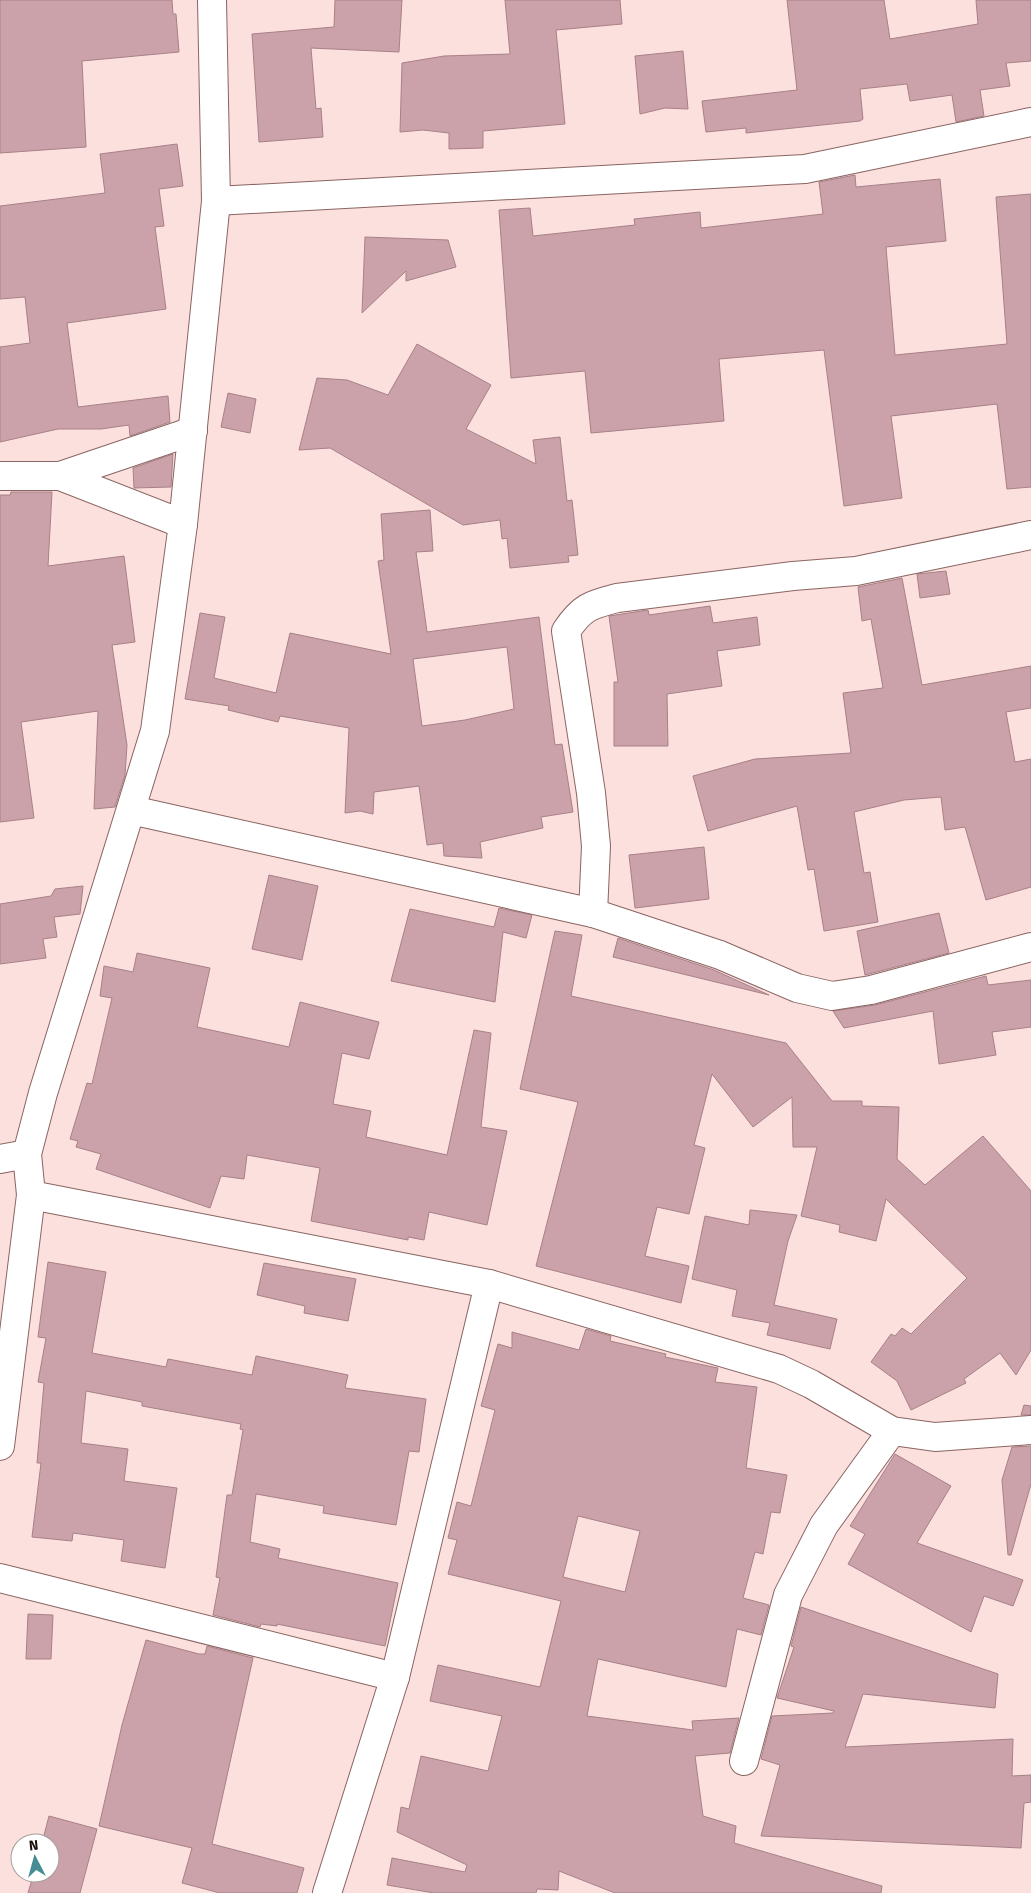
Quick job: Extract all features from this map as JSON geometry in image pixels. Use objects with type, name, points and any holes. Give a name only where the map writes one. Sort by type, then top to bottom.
[{"type":"street","points":[[0,1446],[31,1195],[27,1154],[43,1093],[155,731],[183,524],[216,201],[212,0]]},
{"type":"street","points":[[216,201],[805,169],[1031,122]]},
{"type":"street","points":[[0,476],[60,476],[192,431]]},
{"type":"street","points":[[60,476],[183,524]]},
{"type":"street","points":[[593,913],[596,846],[591,793],[566,630],[578,614],[594,604],[617,598],[793,576],[856,571],[1031,536]]},
{"type":"street","points":[[131,810],[593,913],[720,955],[797,988],[832,996],[871,990],[1031,947]]},
{"type":"street","points":[[0,1159],[27,1154]]},
{"type":"street","points":[[31,1195],[489,1284],[779,1369],[811,1384],[892,1431],[935,1437],[1031,1430]]},
{"type":"street","points":[[328,1893],[394,1677],[489,1284]]},
{"type":"street","points":[[744,1761],[788,1595],[824,1525],[892,1431]]},
{"type":"street","points":[[0,1578],[394,1677]]},
{"type":"building","points":[[0,0],[172,0],[173,14],[176,14],[179,52],[82,61],[86,147],[0,153]]},
{"type":"building","points":[[335,0],[402,0],[399,52],[311,48],[316,109],[321,108],[323,137],[259,142],[252,34],[334,27]]},
{"type":"building","points":[[505,0],[620,0],[622,24],[556,30],[565,124],[483,131],[483,148],[449,149],[449,133],[423,130],[400,132],[402,63],[444,56],[510,54]]},
{"type":"building","points":[[787,0],[884,0],[890,39],[978,24],[976,0],[1031,0],[1031,61],[1006,63],[1010,86],[980,90],[984,116],[956,122],[952,95],[910,101],[907,84],[860,89],[863,119],[860,121],[746,133],[746,128],[706,132],[702,101],[797,90]]},
{"type":"building","points":[[683,51],[688,109],[665,108],[640,114],[635,56]]},
{"type":"building","points":[[177,144],[183,186],[159,189],[164,226],[155,227],[166,309],[67,323],[78,407],[168,396],[170,422],[130,436],[129,425],[101,429],[58,429],[0,442],[0,347],[30,343],[25,297],[0,299],[0,206],[105,193],[100,154]]},
{"type":"building","points":[[855,175],[856,187],[940,179],[946,241],[886,247],[895,355],[1007,344],[996,197],[1031,194],[1031,487],[1007,489],[997,404],[891,416],[902,498],[844,506],[824,350],[719,359],[724,421],[591,433],[585,371],[511,378],[499,210],[530,208],[533,236],[635,225],[634,219],[700,212],[701,228],[823,214],[819,182]]},
{"type":"building","points":[[365,237],[448,240],[456,267],[406,281],[406,271],[362,313]]},
{"type":"building","points":[[417,344],[491,385],[466,429],[536,464],[533,440],[560,437],[567,501],[572,500],[578,555],[568,556],[569,562],[510,568],[507,538],[502,539],[500,520],[463,525],[330,448],[299,450],[317,378],[347,380],[388,395]]},
{"type":"building","points":[[228,393],[256,399],[250,433],[221,427]]},
{"type":"building","points":[[173,454],[171,487],[134,488],[133,468]]},
{"type":"building","points":[[11,492],[52,492],[48,566],[124,556],[135,642],[112,645],[127,745],[125,775],[115,807],[94,809],[98,711],[21,722],[34,818],[0,822],[0,495],[10,495]]},
{"type":"building","points":[[430,510],[433,551],[416,552],[427,632],[539,617],[555,745],[562,744],[573,812],[541,817],[543,828],[480,842],[482,858],[444,856],[443,843],[427,845],[419,786],[374,792],[373,814],[360,811],[345,813],[349,728],[280,716],[278,722],[228,710],[229,706],[185,699],[200,613],[225,617],[214,678],[276,693],[290,633],[391,654],[378,561],[384,560],[381,514]],"holes":[[[507,647],[514,709],[465,720],[422,726],[413,659]]]},
{"type":"building","points":[[946,571],[950,594],[920,598],[917,574]]},
{"type":"building","points":[[902,578],[922,685],[1031,666],[1031,708],[1006,712],[1015,762],[1031,759],[1031,887],[986,900],[965,827],[945,830],[941,797],[904,800],[854,812],[864,873],[870,872],[878,922],[824,931],[814,869],[808,870],[797,806],[708,831],[693,776],[755,759],[851,753],[843,693],[883,688],[871,619],[862,621],[858,587]]},
{"type":"building","points":[[710,606],[713,623],[757,617],[760,645],[717,651],[722,686],[667,694],[668,746],[614,746],[614,682],[618,682],[609,616],[648,610],[649,615]]},
{"type":"building","points":[[704,847],[709,899],[635,908],[629,855]]},
{"type":"building","points":[[269,875],[318,886],[302,960],[252,949]]},
{"type":"building","points":[[83,886],[80,914],[54,917],[57,937],[43,939],[46,958],[0,964],[0,904],[51,896],[55,889]]},
{"type":"building","points":[[499,908],[532,915],[526,938],[503,932],[495,1002],[391,981],[410,909],[494,927]]},
{"type":"building","points":[[939,913],[949,953],[865,975],[857,931]]},
{"type":"building","points":[[555,931],[582,935],[571,996],[786,1043],[832,1101],[862,1101],[862,1106],[899,1107],[897,1159],[925,1185],[983,1136],[1031,1191],[1031,1350],[1016,1375],[1000,1353],[964,1379],[966,1383],[911,1410],[897,1381],[871,1362],[891,1334],[895,1336],[902,1328],[911,1334],[967,1278],[886,1199],[876,1241],[839,1232],[840,1225],[801,1216],[817,1147],[793,1147],[792,1097],[753,1127],[712,1074],[694,1145],[705,1148],[689,1214],[657,1207],[645,1256],[689,1266],[681,1303],[536,1266],[578,1102],[520,1089]]},
{"type":"building","points":[[618,938],[714,970],[769,995],[613,957]]},
{"type":"building","points":[[137,953],[210,968],[197,1027],[289,1047],[300,1002],[379,1022],[369,1059],[342,1053],[333,1104],[371,1111],[366,1137],[447,1155],[474,1030],[491,1033],[481,1127],[507,1131],[487,1225],[429,1212],[424,1240],[408,1237],[408,1240],[311,1221],[320,1168],[247,1155],[244,1179],[221,1176],[210,1208],[96,1169],[101,1154],[76,1147],[78,1141],[70,1139],[87,1083],[92,1084],[112,998],[100,996],[104,966],[133,972]]},
{"type":"building","points":[[986,976],[988,985],[1031,980],[1031,1027],[992,1032],[996,1055],[939,1064],[933,1011],[844,1028],[833,1011],[875,1005]]},
{"type":"building","points":[[750,1210],[797,1215],[788,1241],[774,1305],[837,1319],[830,1349],[767,1335],[770,1323],[732,1316],[737,1290],[692,1279],[705,1216],[749,1225]]},
{"type":"building","points":[[48,1262],[106,1272],[92,1353],[166,1367],[168,1359],[252,1375],[256,1356],[348,1375],[345,1388],[426,1399],[419,1452],[409,1451],[396,1525],[323,1513],[324,1506],[256,1494],[250,1542],[280,1549],[278,1558],[398,1583],[385,1646],[277,1624],[277,1626],[261,1624],[260,1627],[213,1615],[220,1578],[216,1577],[227,1495],[232,1495],[243,1430],[240,1429],[241,1424],[142,1406],[142,1402],[86,1391],[81,1443],[128,1449],[124,1481],[177,1488],[165,1568],[121,1561],[124,1540],[73,1533],[72,1541],[32,1537],[41,1463],[37,1463],[44,1383],[38,1382],[46,1338],[38,1337]]},
{"type":"building","points":[[264,1263],[356,1279],[348,1321],[304,1313],[305,1306],[257,1295]]},
{"type":"building","points":[[586,1329],[611,1336],[610,1341],[666,1354],[665,1357],[718,1368],[715,1382],[757,1387],[746,1468],[787,1475],[780,1513],[771,1512],[763,1554],[755,1552],[743,1598],[769,1605],[761,1635],[737,1629],[726,1687],[598,1659],[587,1716],[693,1730],[692,1721],[739,1718],[730,1753],[695,1756],[703,1816],[736,1826],[734,1843],[882,1886],[881,1893],[615,1893],[559,1871],[558,1890],[537,1889],[536,1893],[434,1893],[387,1885],[392,1858],[465,1872],[467,1865],[397,1832],[401,1807],[409,1809],[421,1756],[488,1771],[502,1716],[430,1701],[438,1665],[540,1687],[561,1601],[448,1574],[457,1540],[448,1538],[457,1502],[471,1506],[495,1410],[481,1406],[498,1344],[512,1348],[512,1332],[579,1350]],"holes":[[[578,1516],[640,1531],[625,1592],[563,1577]]]},
{"type":"building","points":[[1024,1405],[1031,1406],[1031,1415],[1021,1415]]},
{"type":"building","points":[[1031,1446],[1031,1484],[1011,1555],[1008,1555],[1002,1480],[1012,1447]]},
{"type":"building","points":[[895,1454],[951,1486],[917,1543],[1023,1580],[1013,1606],[984,1596],[971,1632],[848,1564],[865,1534],[850,1526]]},
{"type":"building","points":[[801,1607],[998,1674],[995,1708],[863,1694],[845,1747],[1013,1739],[1012,1776],[1031,1775],[1031,1802],[1024,1803],[1021,1848],[761,1836],[780,1765],[761,1759],[772,1716],[833,1713],[834,1711],[777,1698],[794,1647],[791,1646]]},
{"type":"building","points":[[28,1614],[53,1615],[51,1659],[26,1659]]},
{"type":"building","points":[[146,1640],[199,1654],[205,1654],[207,1646],[253,1658],[212,1844],[304,1868],[297,1893],[220,1893],[182,1883],[192,1848],[99,1826],[122,1725]]},
{"type":"building","points":[[49,1816],[97,1829],[80,1893],[28,1893],[31,1883],[60,1883],[60,1833],[45,1833]]}]
